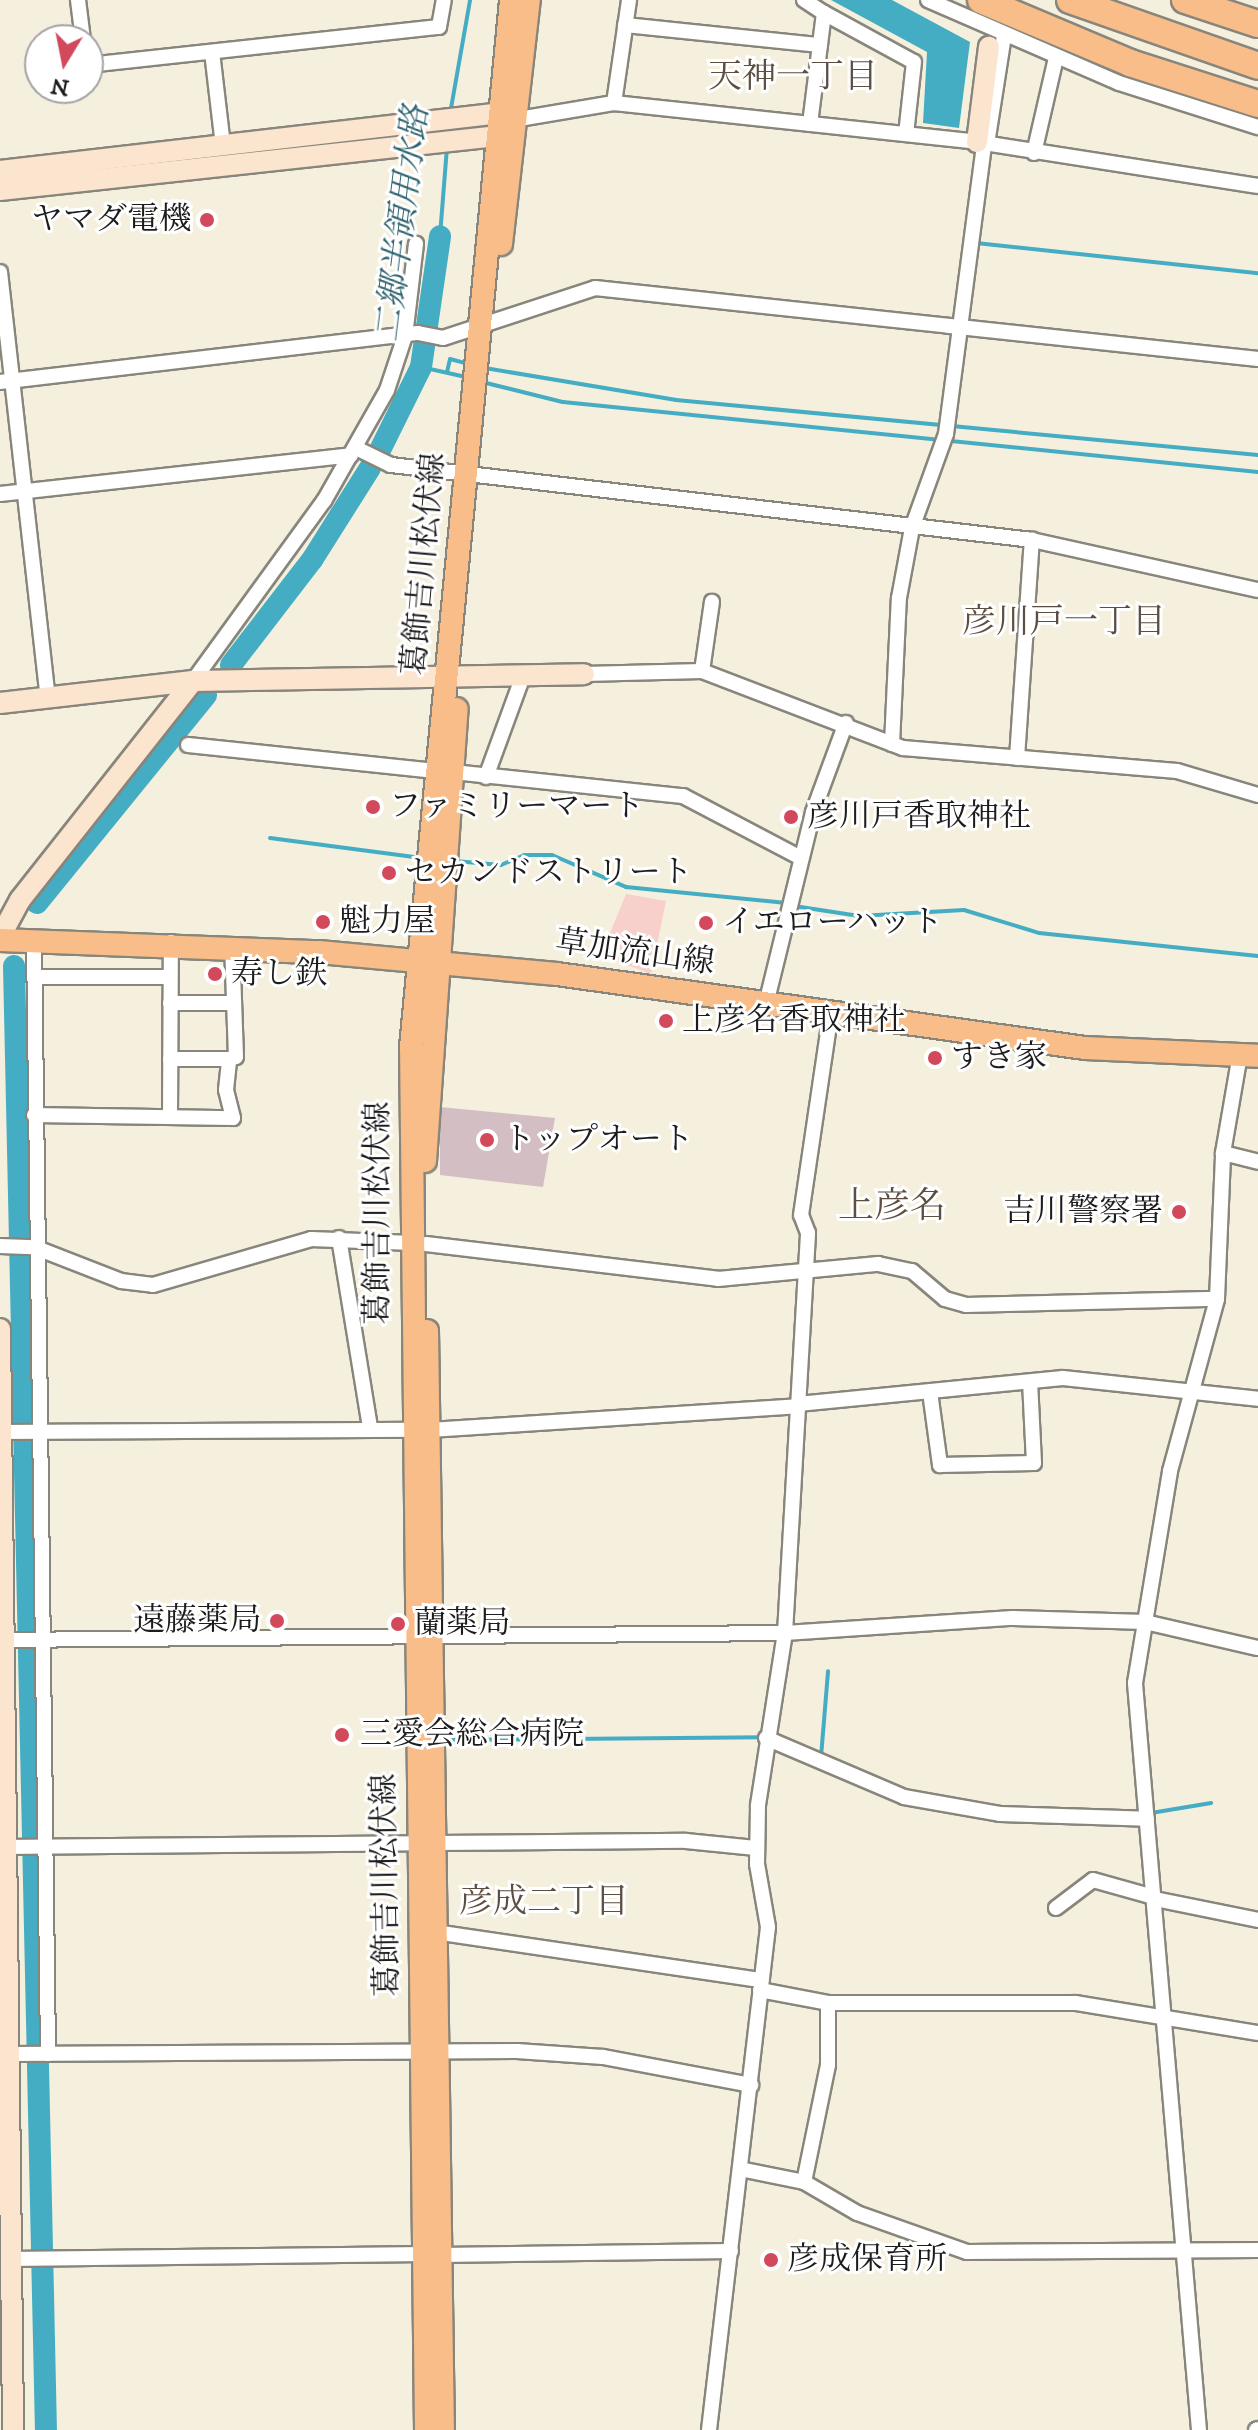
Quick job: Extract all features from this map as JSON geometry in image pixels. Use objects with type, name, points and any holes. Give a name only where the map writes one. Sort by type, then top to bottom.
[{"type":"highway","points":[[981,0],[1130,63],[1258,104]]},
{"type":"highway","points":[[1021,0],[1258,86]]},
{"type":"highway","points":[[1070,0],[1258,66]]},
{"type":"highway","points":[[1118,0],[1258,47]]},
{"type":"highway","points":[[1185,0],[1258,24]]},
{"type":"main road","name":"葛飾吉川松伏線","points":[[443,2430],[433,2254],[421,1430],[419,1244],[426,962],[486,326],[511,0]]},
{"type":"main road","name":"葛飾吉川松伏線","points":[[501,123],[529,0]]},
{"type":"main road","name":"草加流山線","points":[[0,938],[30,947],[171,942],[426,962],[831,1012],[1085,1048],[1249,1055]]},
{"type":"main road","name":"葛飾吉川松伏線","points":[[427,1843],[435,1932],[430,2051]]},
{"type":"main road","name":"葛飾吉川松伏線","points":[[426,2430],[433,2254]]},
{"type":"street","points":[[78,0],[81,24]]},
{"type":"street","points":[[104,63],[439,27],[444,0]]},
{"type":"street","points":[[614,103],[629,0]]},
{"type":"street","points":[[804,0],[914,62],[906,134]]},
{"type":"street","points":[[928,0],[996,42],[1056,58],[1258,127]]},
{"type":"street","points":[[810,124],[824,13]]},
{"type":"street","points":[[625,25],[820,45]]},
{"type":"street","points":[[892,744],[896,622],[912,528],[946,434],[963,326],[996,42]]},
{"type":"street","points":[[212,52],[223,146]]},
{"type":"street","points":[[1034,153],[1056,58]]},
{"type":"street","points":[[0,190],[501,123],[614,103],[982,143],[1258,186]]},
{"type":"street","points":[[0,171],[223,146],[501,123]]},
{"type":"street","points":[[0,938],[20,900],[193,681],[354,451],[412,334],[416,244]]},
{"type":"street","points":[[0,272],[6,381],[25,491],[48,698]]},
{"type":"street","points":[[6,381],[412,334],[443,338],[595,288],[1258,359]]},
{"type":"street","points":[[0,494],[354,451],[391,465],[769,504],[912,528],[1032,540],[1258,590]]},
{"type":"street","points":[[1017,758],[1032,540]]},
{"type":"street","points":[[702,671],[712,602]]},
{"type":"street","points":[[0,703],[193,681],[702,671],[846,723],[892,744],[1177,771],[1258,795]]},
{"type":"street","points":[[486,777],[523,676]]},
{"type":"street","points":[[766,1004],[801,858],[846,723]]},
{"type":"street","points":[[188,745],[683,796],[801,858]]},
{"type":"street","points":[[170,1115],[171,942]]},
{"type":"street","points":[[170,1059],[236,1057],[230,1003],[232,945]]},
{"type":"street","points":[[13,2430],[10,2259],[23,2057],[22,1847],[9,1641],[17,1431],[34,1247],[34,977],[30,947]]},
{"type":"street","points":[[25,1060],[30,947]]},
{"type":"street","points":[[34,977],[170,977]]},
{"type":"street","points":[[170,1003],[230,1003]]},
{"type":"street","points":[[709,2430],[768,1927],[756,1848],[766,1738],[785,1633],[806,1268],[801,1215],[831,1012]]},
{"type":"street","points":[[1199,2430],[1135,1683],[1170,1471],[1217,1299],[1223,1153],[1249,1055]]},
{"type":"street","points":[[34,1115],[233,1118],[229,1059]]},
{"type":"street","points":[[1223,1153],[1258,1162]]},
{"type":"street","points":[[339,1238],[370,1428]]},
{"type":"street","points":[[7,1246],[34,1247],[121,1281],[153,1285],[311,1239],[339,1238],[419,1244],[718,1279],[859,1263],[912,1271],[945,1299],[966,1305],[1217,1299]]},
{"type":"street","points":[[0,1329],[17,1431],[39,1641],[22,1847],[23,2057]]},
{"type":"street","points":[[17,1431],[421,1430],[798,1405],[1063,1378],[1258,1399]]},
{"type":"street","points":[[930,1392],[940,1465],[1034,1463],[1030,1382]]},
{"type":"street","points":[[9,1641],[785,1633],[1013,1618],[1145,1622],[1258,1648]]},
{"type":"street","points":[[766,1738],[851,1780],[904,1797],[1000,1814],[1147,1819]]},
{"type":"street","points":[[22,1847],[686,1841],[756,1848]]},
{"type":"street","points":[[1056,1908],[1093,1880],[1154,1898],[1258,1920]]},
{"type":"street","points":[[435,1932],[760,1985],[828,2003],[1076,2003],[1164,2023],[1258,2033]]},
{"type":"street","points":[[804,2182],[828,2065],[828,2003]]},
{"type":"street","points":[[23,2057],[430,2051],[603,2057],[751,2085]]},
{"type":"street","points":[[740,2169],[804,2182],[857,2213],[967,2252],[1258,2250]]},
{"type":"street","points":[[10,2259],[731,2251]]},
{"type":"shaded area","points":[[626,894],[666,901],[651,974],[601,955]]},
{"type":"shaded area","points":[[440,1107],[555,1118],[543,1187],[440,1175]]},
{"type":"water","points":[[831,0],[892,0],[970,42],[959,128],[923,123],[927,52]]},
{"type":"waterway","name":"二郷半領用水路","points":[[450,114],[470,0]]},
{"type":"waterway","name":"二郷半領用水路","points":[[440,236],[447,147]]},
{"type":"waterway","name":"二郷半領用水路","points":[[381,448],[421,367],[440,236]]},
{"type":"waterway","points":[[976,243],[1258,273]]},
{"type":"waterway","points":[[447,372],[450,359],[469,364]]},
{"type":"waterway","points":[[421,367],[466,377]]},
{"type":"waterway","points":[[485,368],[676,400],[1258,455]]},
{"type":"waterway","points":[[482,382],[563,402],[1258,472]]},
{"type":"waterway","name":"二郷半領用水路","points":[[231,665],[312,560],[370,468]]},
{"type":"waterway","name":"二郷半領用水路","points":[[37,903],[206,695]]},
{"type":"waterway","points":[[270,838],[422,858]]},
{"type":"waterway","points":[[455,861],[501,865],[524,855],[552,855],[626,887],[786,903]]},
{"type":"waterway","points":[[794,906],[859,916],[964,910],[1039,933],[1258,956]]},
{"type":"waterway","name":"二郷半領用水路","points":[[14,966],[46,2430]]},
{"type":"waterway","points":[[821,1757],[828,1671]]},
{"type":"waterway","points":[[447,1740],[764,1737]]},
{"type":"waterway","points":[[1151,1813],[1211,1803]]},
{"type":"place","name":"ヤマダ電機","points":[[207,220]]},
{"type":"place","name":"ファミリーマート","points":[[373,807]]},
{"type":"place","name":"彦川戸香取神社","points":[[791,817]]},
{"type":"place","name":"セカンドストリート","points":[[389,873]]},
{"type":"place","name":"魁力屋","points":[[323,922]]},
{"type":"place","name":"イエローハット","points":[[706,923]]},
{"type":"place","name":"寿し鉄","points":[[215,974]]},
{"type":"place","name":"上彦名香取神社","points":[[666,1021]]},
{"type":"place","name":"すき家","points":[[935,1058]]},
{"type":"place","name":"トップオート","points":[[487,1140]]},
{"type":"place","name":"吉川警察署","points":[[1179,1212]]},
{"type":"place","name":"遠藤薬局","points":[[277,1621]]},
{"type":"place","name":"蘭薬局","points":[[398,1624]]},
{"type":"place","name":"三愛会総合病院","points":[[342,1735]]},
{"type":"place","name":"彦成保育所","points":[[771,2260]]},
{"type":"district","name":"天神一丁目","points":[[793,78]]},
{"type":"district","name":"彦川戸一丁目","points":[[1064,623]]},
{"type":"district","name":"上彦名","points":[[892,1207]]},
{"type":"district","name":"彦成二丁目","points":[[544,1903]]}]
